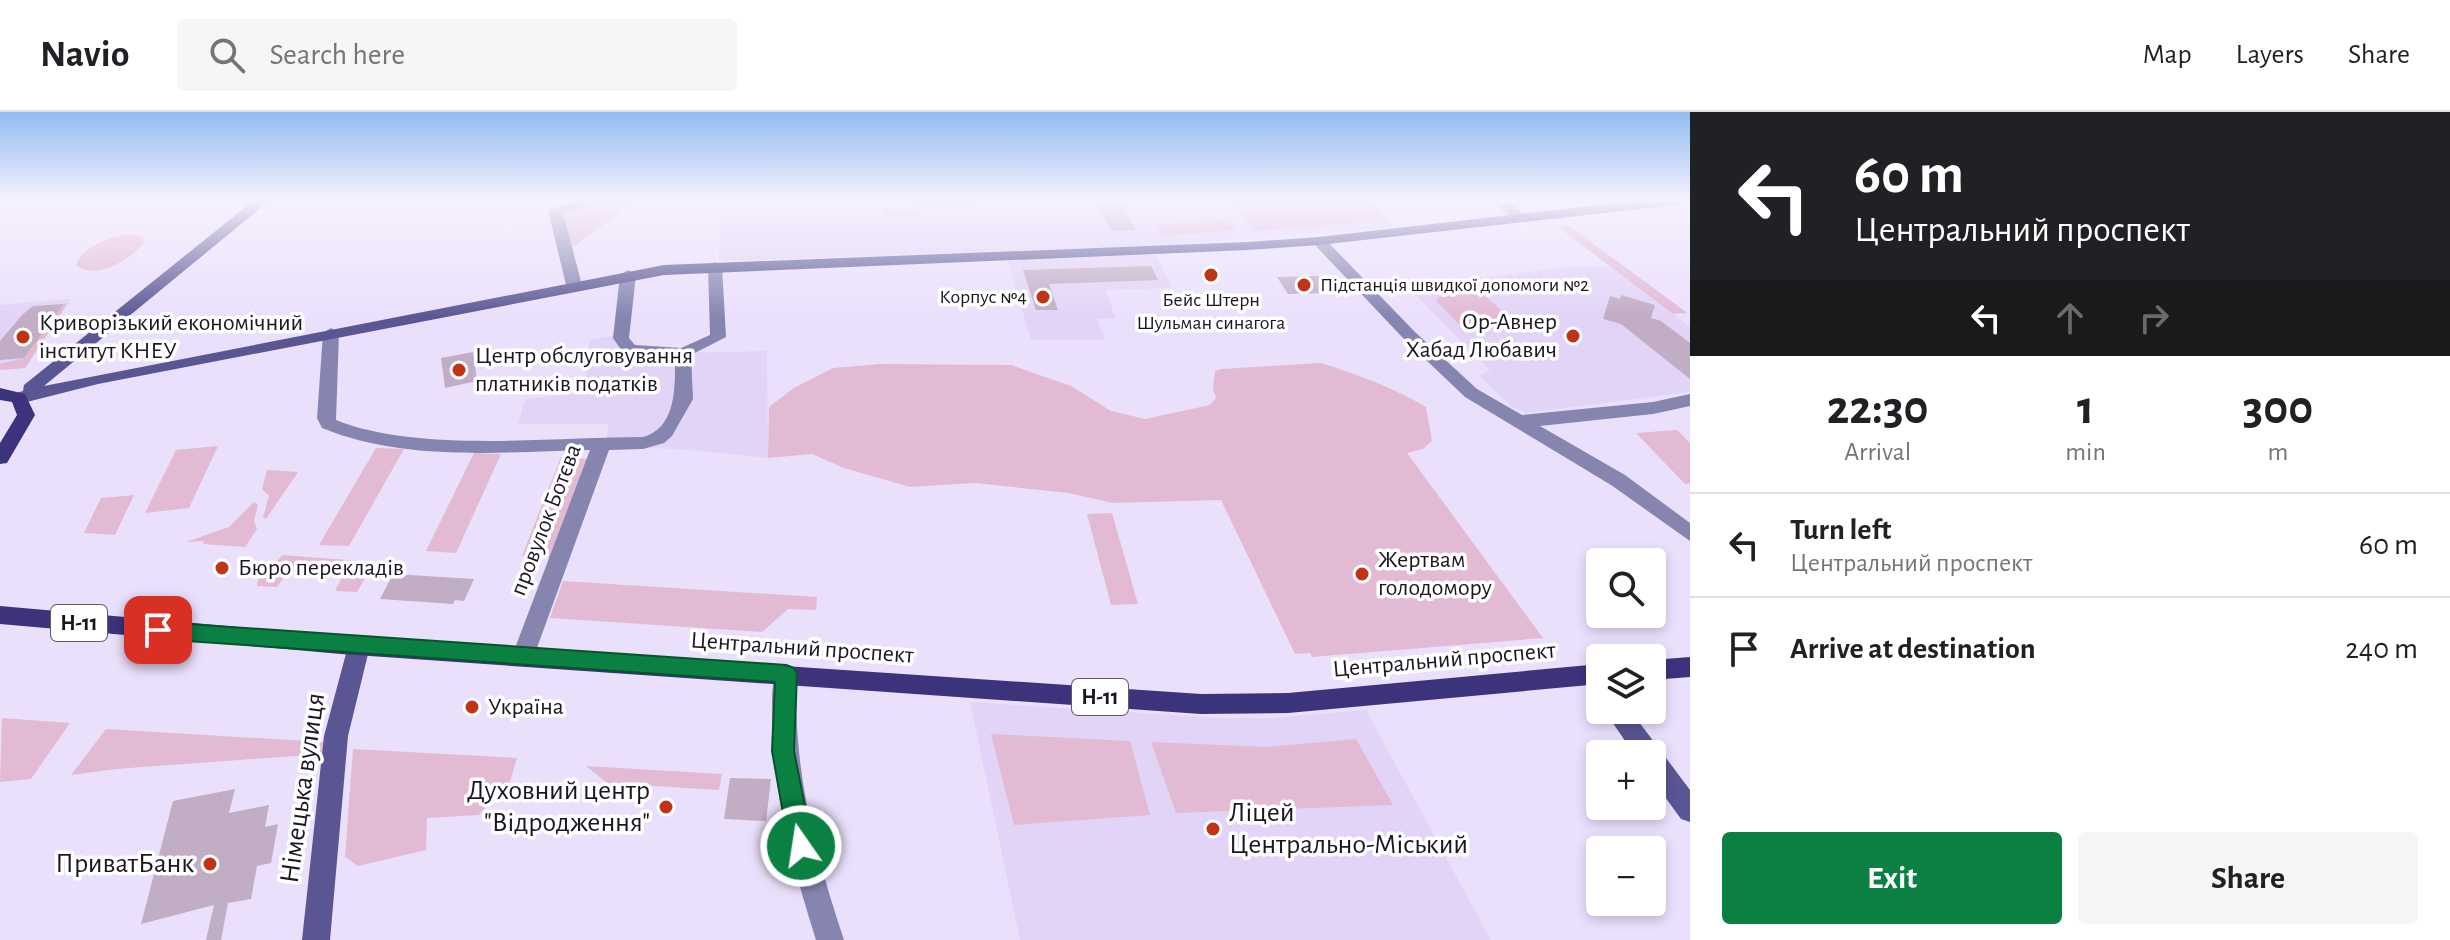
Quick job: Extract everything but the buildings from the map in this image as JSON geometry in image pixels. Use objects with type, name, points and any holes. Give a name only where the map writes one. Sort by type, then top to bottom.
[{"type":"main road","points":[[0,458],[24,422],[26,408],[12,396]]},
{"type":"main road","name":"Центральний проспект","points":[[0,615],[359,646],[1201,704],[1288,703],[1586,680]]},
{"type":"main road","points":[[1666,669],[1690,667]]},
{"type":"street","points":[[12,396],[60,368],[215,240]]},
{"type":"street","points":[[563,240],[574,285]]},
{"type":"street","points":[[12,396],[628,275],[715,266],[1148,251],[1332,240]]},
{"type":"street","points":[[1319,241],[1451,376],[1517,422],[1618,480],[1690,533]]},
{"type":"street","points":[[628,275],[621,338],[624,344],[630,350],[683,353],[718,337],[715,266]]},
{"type":"street","points":[[331,333],[326,418],[328,424],[348,434],[376,440],[420,442],[602,443]]},
{"type":"street","name":"провулок Ботєва","points":[[523,656],[602,443],[643,443],[658,439],[666,432],[684,399],[683,353]]},
{"type":"street","points":[[1517,422],[1653,408],[1690,400]]},
{"type":"street","name":"Німецька вулиця","points":[[316,940],[336,736],[359,646]]},
{"type":"street","points":[[786,674],[782,731],[785,771],[808,872],[830,940]]},
{"type":"street","points":[[1666,778],[1690,810]]},
{"type":"shaded area","points":[[110,240],[143,240],[144,243],[131,256],[102,270],[84,270],[76,265],[85,252]]},
{"type":"shaded area","points":[[563,240],[583,240],[567,252]]},
{"type":"shaded area","points":[[719,240],[1236,240],[1169,245],[719,261]]},
{"type":"shaded area","points":[[1575,240],[1588,240],[1686,312],[1673,314]]},
{"type":"shaded area","points":[[1156,255],[1173,288],[1106,290],[1115,318],[1097,319],[1105,340],[1031,340],[1007,259]]},
{"type":"shaded area","name":"Ор-Авнер Хабад Любавич","points":[[1573,266],[1610,266],[1690,327],[1690,392],[1527,413],[1512,407],[1479,376],[1490,370],[1408,287]]},
{"type":"shaded area","points":[[1480,292],[1518,325],[1467,332],[1436,301],[1438,297]]},
{"type":"shaded area","name":"Криворізький економічний інститут КНЕУ","points":[[71,299],[25,368],[0,370],[0,305]]},
{"type":"shaded area","points":[[68,303],[25,368],[0,370],[0,364],[24,358],[64,304]]},
{"type":"shaded area","points":[[621,334],[624,344],[683,353],[767,351],[768,458],[680,449],[606,447],[608,424],[518,424],[525,399],[584,392],[590,340]]},
{"type":"shaded area","points":[[1321,363],[1375,382],[1426,407],[1432,441],[1423,449],[1407,453],[1543,638],[1312,657],[1310,653],[1295,654],[1221,500],[1113,503],[1068,493],[975,483],[910,487],[844,468],[812,454],[768,458],[769,407],[794,388],[833,368],[880,364],[1011,365],[1071,386],[1111,411],[1145,419],[1210,405],[1216,398],[1213,389],[1215,371]]},
{"type":"shaded area","points":[[1677,430],[1690,443],[1690,483],[1685,484],[1636,433]]},
{"type":"shaded area","points":[[218,446],[189,508],[145,513],[176,450]]},
{"type":"shaded area","points":[[376,448],[404,449],[349,546],[319,545]]},
{"type":"shaded area","points":[[474,453],[501,454],[456,553],[426,551]]},
{"type":"shaded area","points":[[561,457],[589,459],[553,558],[522,556]]},
{"type":"shaded area","points":[[267,470],[298,472],[266,519],[263,517],[269,496],[262,489]]},
{"type":"shaded area","points":[[134,495],[115,535],[84,533],[101,498]]},
{"type":"shaded area","points":[[254,502],[258,505],[254,521],[257,529],[245,547],[203,544],[204,541],[186,542],[229,527]]},
{"type":"shaded area","points":[[1112,513],[1138,604],[1111,605],[1087,514]]},
{"type":"shaded area","points":[[282,555],[374,562],[357,592],[335,591],[344,574],[290,569],[277,587],[257,586],[258,580],[266,574],[262,573],[267,566],[272,567]]},
{"type":"shaded area","points":[[563,581],[817,597],[816,610],[788,609],[762,632],[550,618]]},
{"type":"shaded area","name":"Ліцей Центрально-Міський","points":[[970,702],[1222,718],[1272,718],[1366,710],[1491,940],[1020,940]]},
{"type":"shaded area","points":[[2,718],[70,723],[31,779],[0,782]]},
{"type":"shaded area","points":[[106,729],[325,742],[322,754],[71,775]]},
{"type":"shaded area","points":[[991,734],[1130,741],[1150,815],[1014,825]]},
{"type":"shaded area","points":[[1356,739],[1393,805],[1176,813],[1151,742],[1267,747]]},
{"type":"shaded area","points":[[353,749],[517,758],[507,792],[500,792],[479,815],[427,818],[426,850],[358,866],[345,857]]},
{"type":"shaded area","points":[[586,766],[722,774],[719,790],[607,783]]},
{"type":"place","name":"Бейс Штерн Шульман синагога","points":[[1211,275]]},
{"type":"place","name":"Підстанція швидкої допомоги №2","points":[[1304,285]]},
{"type":"place","name":"Корпус №4","points":[[1043,297]]},
{"type":"place","name":"Ор-Авнер Хабад Любавич","points":[[1573,336]]},
{"type":"place","name":"Криворізький економічний інститут КНЕУ","points":[[23,337]]},
{"type":"place","name":"Центр обслуговування платників податків","points":[[459,370]]},
{"type":"place","name":"Бюро перекладів","points":[[222,568]]},
{"type":"place","name":"Жертвам голодомору","points":[[1362,574]]},
{"type":"place","name":"Україна","points":[[472,707]]},
{"type":"place","name":"Духовний центр \"Відродження\"","points":[[666,807]]},
{"type":"place","name":"Ліцей Центрально-Міський","points":[[1213,829]]},
{"type":"place","name":"ПриватБанк","points":[[210,864]]},
{"type":"route","points":[[158,630],[786,674],[783,751],[801,846]]}]
